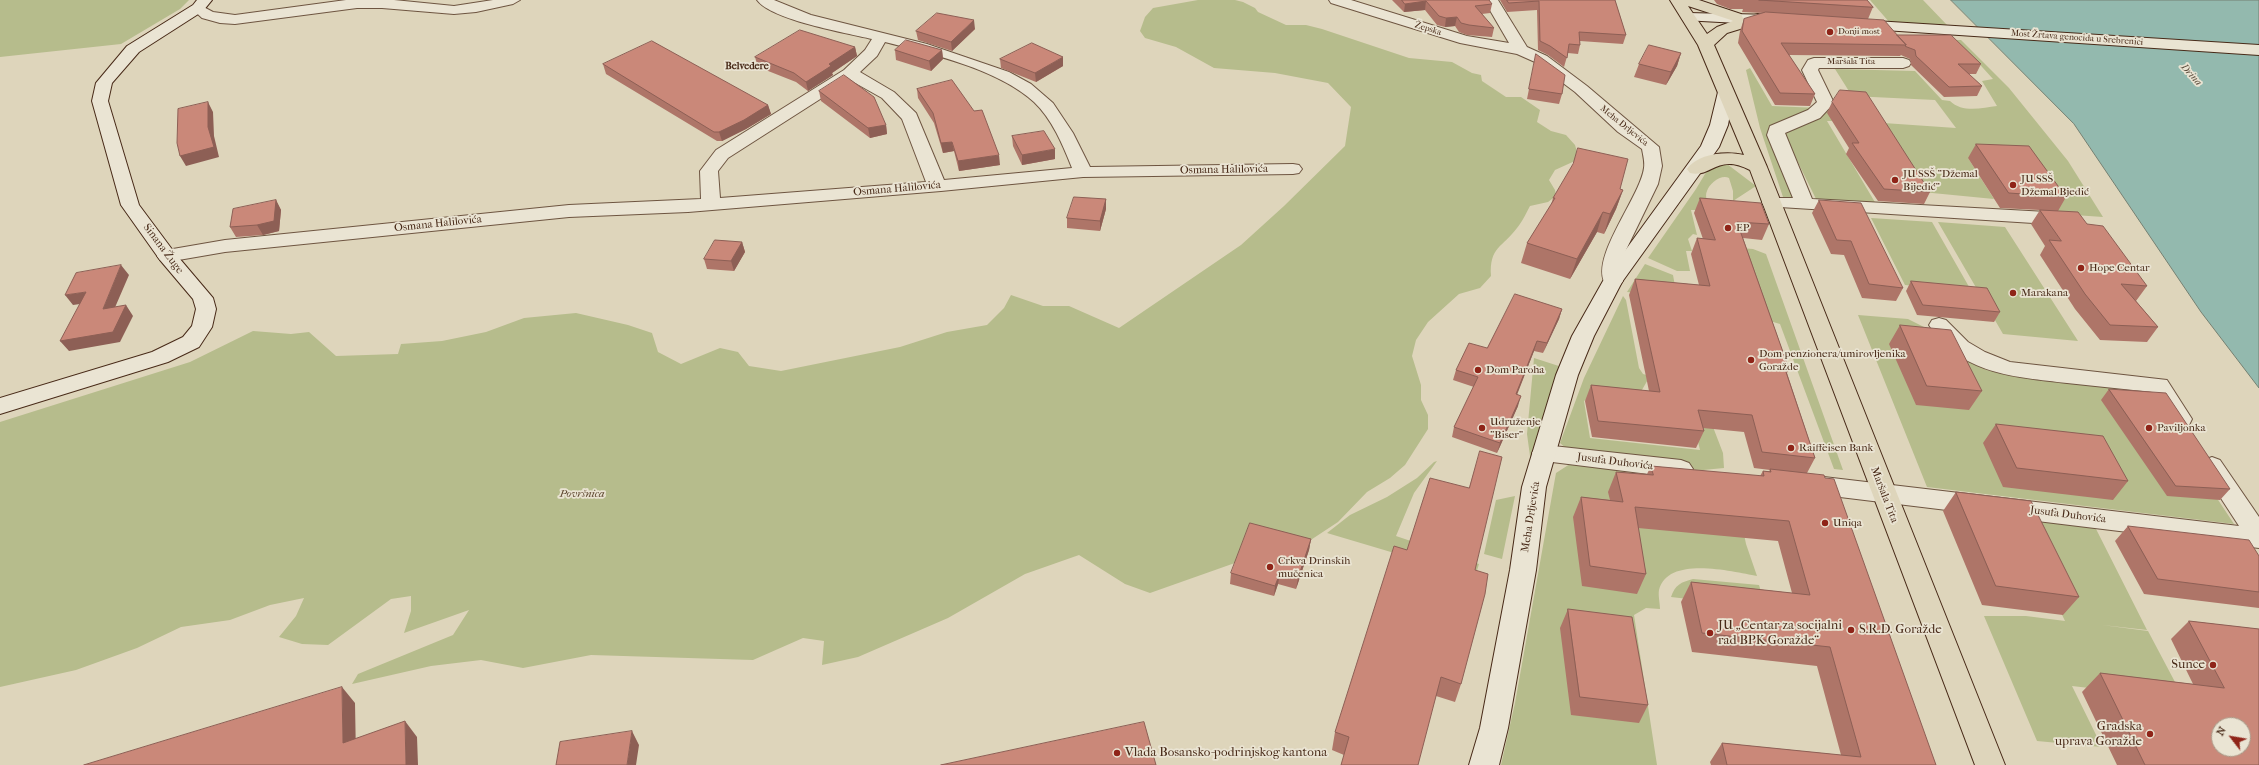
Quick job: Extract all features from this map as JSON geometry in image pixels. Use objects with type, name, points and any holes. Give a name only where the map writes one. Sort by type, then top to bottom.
[{"type":"main road","name":"Maršala Tita","points":[[1677,0],[1706,45],[1758,167],[1990,765]]},
{"type":"main road","points":[[1684,0],[1736,17]]},
{"type":"main road","points":[[1706,45],[1710,37],[1718,32],[1758,18]]},
{"type":"main road","points":[[1696,169],[1721,157],[1738,159],[1758,167]]},
{"type":"street","points":[[202,4],[203,14],[221,19],[234,20],[311,8],[351,4],[373,3],[425,10],[455,10],[513,0]]},
{"type":"street","points":[[764,0],[793,14],[934,51],[1007,77],[1040,98],[1060,124],[1083,172]]},
{"type":"street","name":"Žepska","points":[[1336,0],[1465,40],[1521,50]]},
{"type":"street","points":[[1491,0],[1521,50]]},
{"type":"street","name":"Sinana Žuge","points":[[0,406],[160,357],[191,342],[202,327],[206,309],[203,298],[167,256],[130,205],[100,101],[104,83],[116,67],[133,49],[202,4]]},
{"type":"street","points":[[1688,17],[1736,17],[1788,20]]},
{"type":"street","name":"Most Žrtava genocida u Srebrenici","points":[[1848,24],[2259,50]]},
{"type":"street","points":[[711,204],[709,171],[722,154],[850,73],[871,53],[881,36]]},
{"type":"street","name":"Meha Drljevića","points":[[1521,50],[1541,59],[1558,71],[1624,128],[1650,147],[1653,168],[1645,191],[1616,248],[1612,264],[1613,280]]},
{"type":"street","name":"Maršala Tita","points":[[1805,204],[1776,135],[1776,130],[1814,114],[1826,103],[1810,70],[1814,62],[1903,63]]},
{"type":"street","points":[[850,73],[888,95],[910,117],[936,186]]},
{"type":"street","name":"Meha Drljevića","points":[[1484,765],[1494,728],[1523,570],[1534,487],[1567,374],[1583,336],[1613,280],[1696,169],[1715,137],[1726,92]]},
{"type":"street","name":"Osmana Halilovića","points":[[167,256],[225,246],[570,211],[711,204],[936,186],[1083,172],[1293,168]]},
{"type":"street","points":[[1771,202],[2068,219]]},
{"type":"street","name":"Jusufa Duhovića","points":[[1939,325],[1960,347],[1977,357],[2007,370],[2159,385],[2259,537]]},
{"type":"street","name":"Jusufa Duhovića","points":[[1544,453],[1700,472]]},
{"type":"street","name":"Jusufa Duhovića","points":[[1786,482],[2259,537]]},
{"type":"green space","points":[[0,0],[189,0],[180,9],[121,44],[0,57]]},
{"type":"green space","name":"Površnica","points":[[1198,0],[1235,0],[1243,2],[1255,8],[1258,12],[1286,25],[1306,25],[1322,29],[1409,58],[1452,62],[1472,73],[1481,75],[1482,81],[1506,97],[1521,97],[1540,110],[1537,122],[1551,131],[1566,135],[1575,145],[1578,155],[1577,160],[1555,170],[1549,180],[1555,190],[1556,196],[1548,202],[1530,206],[1523,220],[1498,248],[1492,259],[1491,276],[1480,288],[1459,294],[1428,322],[1416,340],[1412,356],[1421,385],[1421,400],[1428,415],[1428,429],[1405,465],[1390,478],[1367,492],[1338,522],[1291,553],[1249,558],[1150,593],[1125,584],[1079,555],[1025,574],[948,618],[858,657],[822,665],[824,641],[803,638],[753,660],[591,655],[523,668],[481,660],[431,666],[352,684],[358,674],[453,635],[469,610],[404,633],[411,611],[411,596],[391,599],[328,645],[302,644],[279,637],[296,616],[304,598],[270,605],[230,620],[181,627],[137,648],[76,670],[0,687],[0,422],[190,362],[253,331],[291,334],[309,332],[336,356],[398,354],[401,344],[442,341],[486,332],[524,318],[576,313],[628,325],[652,333],[658,352],[681,364],[720,348],[738,352],[749,366],[781,371],[900,347],[947,332],[987,325],[1004,308],[1011,295],[1043,306],[1069,306],[1119,328],[1241,245],[1284,206],[1345,146],[1351,107],[1328,83],[1275,73],[1214,68],[1176,47],[1145,38],[1140,31],[1145,17],[1153,8]]},
{"type":"green space","points":[[1870,0],[1923,0],[1947,25],[1890,23]]},
{"type":"green space","points":[[1948,40],[1961,40],[2009,88],[2068,161],[2103,217],[2060,214],[1968,158],[1994,199],[1922,192],[1869,122],[1956,128],[1935,100],[1852,96],[1835,69],[1915,71],[1942,100],[1950,101],[1960,107],[1972,109],[1997,106],[1982,81],[1993,79],[1973,57]]},
{"type":"green space","points":[[1750,68],[1772,106],[1819,108],[1769,128],[1795,200],[1784,200],[1760,128],[1746,70]]},
{"type":"green space","points":[[1837,103],[1855,121],[1827,121],[1876,204],[1816,199],[1784,134],[1797,125],[1831,108]]},
{"type":"green space","points":[[1727,164],[1756,186],[1733,201],[1733,191],[1729,178],[1722,177],[1710,185],[1706,193],[1706,198],[1710,210],[1691,210],[1697,235],[1693,234],[1688,239],[1692,251],[1686,251],[1690,271],[1677,271],[1648,258],[1696,189],[1708,169]]},
{"type":"green space","points":[[1871,218],[1932,222],[1972,292],[1905,285]]},
{"type":"green space","name":"Marakana","points":[[1938,222],[2005,227],[2078,341],[2003,334]]},
{"type":"green space","points":[[1741,248],[1753,249],[1766,254],[1843,470],[1834,469],[1780,324],[1763,319]]},
{"type":"green space","points":[[1645,264],[1673,275],[1677,297],[1627,292]]},
{"type":"green space","points":[[1623,296],[1626,300],[1639,368],[1643,374],[1650,376],[1635,402],[1588,398],[1584,401],[1590,438],[1700,450],[1691,413],[1713,427],[1723,453],[1724,468],[1693,471],[1567,449],[1560,443],[1584,378]]},
{"type":"green space","points":[[1858,315],[1908,319],[1930,330],[1986,370],[2144,388],[2234,524],[1927,487]]},
{"type":"green space","points":[[1534,358],[1565,368],[1533,478],[1527,434]]},
{"type":"green space","points":[[1437,461],[1414,493],[1396,536],[1479,564],[1475,577],[1327,533],[1350,515],[1387,497],[1417,478]]},
{"type":"green space","points":[[1573,462],[1733,480],[1746,544],[1757,576],[1718,569],[1702,568],[1675,572],[1665,579],[1659,590],[1660,609],[1646,608],[1634,615],[1657,765],[1501,765],[1515,703],[1556,473]]},
{"type":"green space","points":[[1515,496],[1502,559],[1484,554],[1496,500]]},
{"type":"green space","points":[[2016,518],[2095,527],[2147,630],[2102,625],[2148,631],[2184,699],[2072,686],[2102,747],[2037,741],[1984,616],[2026,616],[2065,621]]},
{"type":"green space","points":[[1693,579],[1759,585],[1766,608],[1671,597],[1674,590],[1679,585],[1685,581]]},
{"type":"water","name":"Drina","points":[[1951,0],[2259,0],[2259,388],[2201,312],[2074,124]]},
{"type":"building","points":[[1402,0],[1489,0],[1492,4],[1475,6],[1494,28],[1461,23],[1457,17],[1446,18],[1439,16],[1426,1],[1405,4]]},
{"type":"building","points":[[1507,0],[1615,0],[1626,35],[1579,32],[1580,45],[1569,44],[1567,58],[1540,41],[1539,1],[1509,3]]},
{"type":"building","points":[[1759,0],[1867,0],[1873,7]]},
{"type":"building","points":[[1766,12],[1884,20],[1906,45],[1781,43],[1815,94],[1780,93],[1742,31],[1744,19]]},
{"type":"building","points":[[937,13],[974,20],[951,42],[916,31]]},
{"type":"building","points":[[800,30],[855,47],[829,64],[831,66],[806,82],[794,73],[755,57]]},
{"type":"building","points":[[1897,35],[1951,35],[1981,64],[1958,64],[1982,86],[1949,87],[1916,56],[1915,50],[1905,46],[1906,45]]},
{"type":"building","points":[[906,40],[942,50],[929,61],[895,50]]},
{"type":"building","points":[[652,41],[768,105],[744,120],[719,132],[714,132],[603,64]]},
{"type":"building","points":[[1032,43],[1063,57],[1035,73],[1000,59]]},
{"type":"building","points":[[1649,45],[1681,53],[1671,72],[1639,64]]},
{"type":"building","points":[[1536,54],[1565,75],[1562,94],[1529,89]]},
{"type":"building","points":[[844,75],[874,97],[886,125],[868,128],[819,91]]},
{"type":"building","points":[[952,80],[974,111],[982,110],[999,155],[958,161],[952,142],[941,143],[933,113],[917,89]]},
{"type":"building","points":[[1840,90],[1866,92],[1930,192],[1884,189],[1852,143],[1859,143],[1832,102]]},
{"type":"building","points":[[208,102],[208,127],[214,147],[180,156],[177,143],[178,109]]},
{"type":"building","points":[[1044,131],[1055,149],[1022,155],[1012,136]]},
{"type":"building","points":[[1976,144],[2029,146],[2066,197],[2009,193]]},
{"type":"building","points":[[1578,148],[1628,159],[1620,189],[1623,190],[1610,214],[1603,212],[1577,259],[1527,243],[1555,198],[1553,198],[1573,164]]},
{"type":"building","points":[[1074,197],[1106,199],[1100,221],[1067,218]]},
{"type":"building","points":[[1700,198],[1761,203],[1769,224],[1737,222],[1789,369],[1785,369],[1815,458],[1762,452],[1752,415],[1698,410],[1704,431],[1598,421],[1591,385],[1660,392],[1635,279],[1710,286],[1697,238],[1715,240]]},
{"type":"building","points":[[276,200],[274,221],[257,225],[230,227],[233,209]]},
{"type":"building","points":[[1819,200],[1861,203],[1903,288],[1869,284],[1851,241],[1837,240]]},
{"type":"building","points":[[2040,210],[2078,212],[2087,224],[2103,226],[2147,286],[2121,284],[2158,327],[2110,325],[2085,294],[2049,240],[2061,241]]},
{"type":"building","points":[[715,240],[742,242],[731,261],[704,259]]},
{"type":"building","points":[[121,265],[103,309],[126,305],[113,332],[60,341],[86,292],[65,295],[76,273]]},
{"type":"building","points":[[1911,281],[1987,288],[2000,312],[1923,305]]},
{"type":"building","points":[[1515,294],[1562,309],[1547,343],[1537,341],[1516,394],[1521,396],[1500,443],[1454,427],[1478,377],[1456,370],[1469,343],[1487,348]]},
{"type":"building","points":[[1900,325],[1951,330],[1982,391],[1927,386]]},
{"type":"building","name":"Paviljonka","points":[[2109,389],[2166,393],[2230,489],[2176,486]]},
{"type":"building","points":[[1996,424],[2103,436],[2128,481],[2017,468]]},
{"type":"building","points":[[1480,451],[1502,457],[1475,570],[1488,574],[1485,594],[1461,684],[1441,677],[1418,765],[1341,765],[1349,737],[1335,732],[1394,546],[1407,550],[1430,478],[1469,488]]},
{"type":"building","points":[[1651,466],[1764,476],[1763,471],[1771,472],[1770,469],[1824,475],[1825,478],[1834,479],[1936,765],[1727,765],[1722,743],[1861,757],[1830,647],[1702,633],[1691,582],[1810,595],[1789,521],[1635,507],[1646,574],[1590,566],[1581,497],[1623,502],[1616,472],[1653,475]]},
{"type":"building","points":[[1956,492],[2031,501],[2079,597],[1996,586]]},
{"type":"building","name":"Crkva Drinskih mučenica","points":[[1250,523],[1311,539],[1298,578],[1280,573],[1275,586],[1231,573]]},
{"type":"building","points":[[2128,526],[2249,540],[2259,556],[2259,592],[2158,579]]},
{"type":"building","points":[[1568,609],[1632,617],[1648,705],[1580,697]]},
{"type":"building","points":[[2189,621],[2259,629],[2259,765],[2145,765],[2100,673],[2224,688]]},
{"type":"building","points":[[342,687],[343,743],[405,721],[406,765],[84,765]]},
{"type":"building","points":[[1144,722],[1156,765],[941,765]]},
{"type":"building","points":[[632,731],[627,765],[556,765],[560,742]]},
{"type":"place","name":"Donji most","points":[[1830,32]]},
{"type":"place","name":"JU SSŠ \"Džemal Bijedić\"","points":[[1895,180]]},
{"type":"place","name":"JU SSŠ Džemal Bjedić","points":[[2013,185]]},
{"type":"place","name":"EP","points":[[1728,228]]},
{"type":"place","name":"Hope Centar","points":[[2081,268]]},
{"type":"place","name":"Marakana","points":[[2013,293]]},
{"type":"place","name":"Dom penzionera/umirovljenika Goražde","points":[[1751,360]]},
{"type":"place","name":"Dom Paroha","points":[[1478,370]]},
{"type":"place","name":"Udruženje \"Biser\"","points":[[1482,428]]},
{"type":"place","name":"Paviljonka","points":[[2149,428]]},
{"type":"place","name":"Raiffeisen Bank","points":[[1791,448]]},
{"type":"place","name":"Uniqa","points":[[1825,523]]},
{"type":"place","name":"Crkva Drinskih mučenica","points":[[1270,567]]},
{"type":"place","name":"S.R.D. Goražde","points":[[1851,630]]},
{"type":"place","name":"JU „Centar za socijalni rad BPK Goražde“","points":[[1710,633]]},
{"type":"place","name":"Sunce","points":[[2213,665]]},
{"type":"place","name":"Gradska uprava Goražde","points":[[2150,734]]},
{"type":"place","name":"Vlada Bosansko-podrinjskog kantona","points":[[1117,753]]},
{"type":"district","name":"Belvedere","points":[[747,67]]}]
